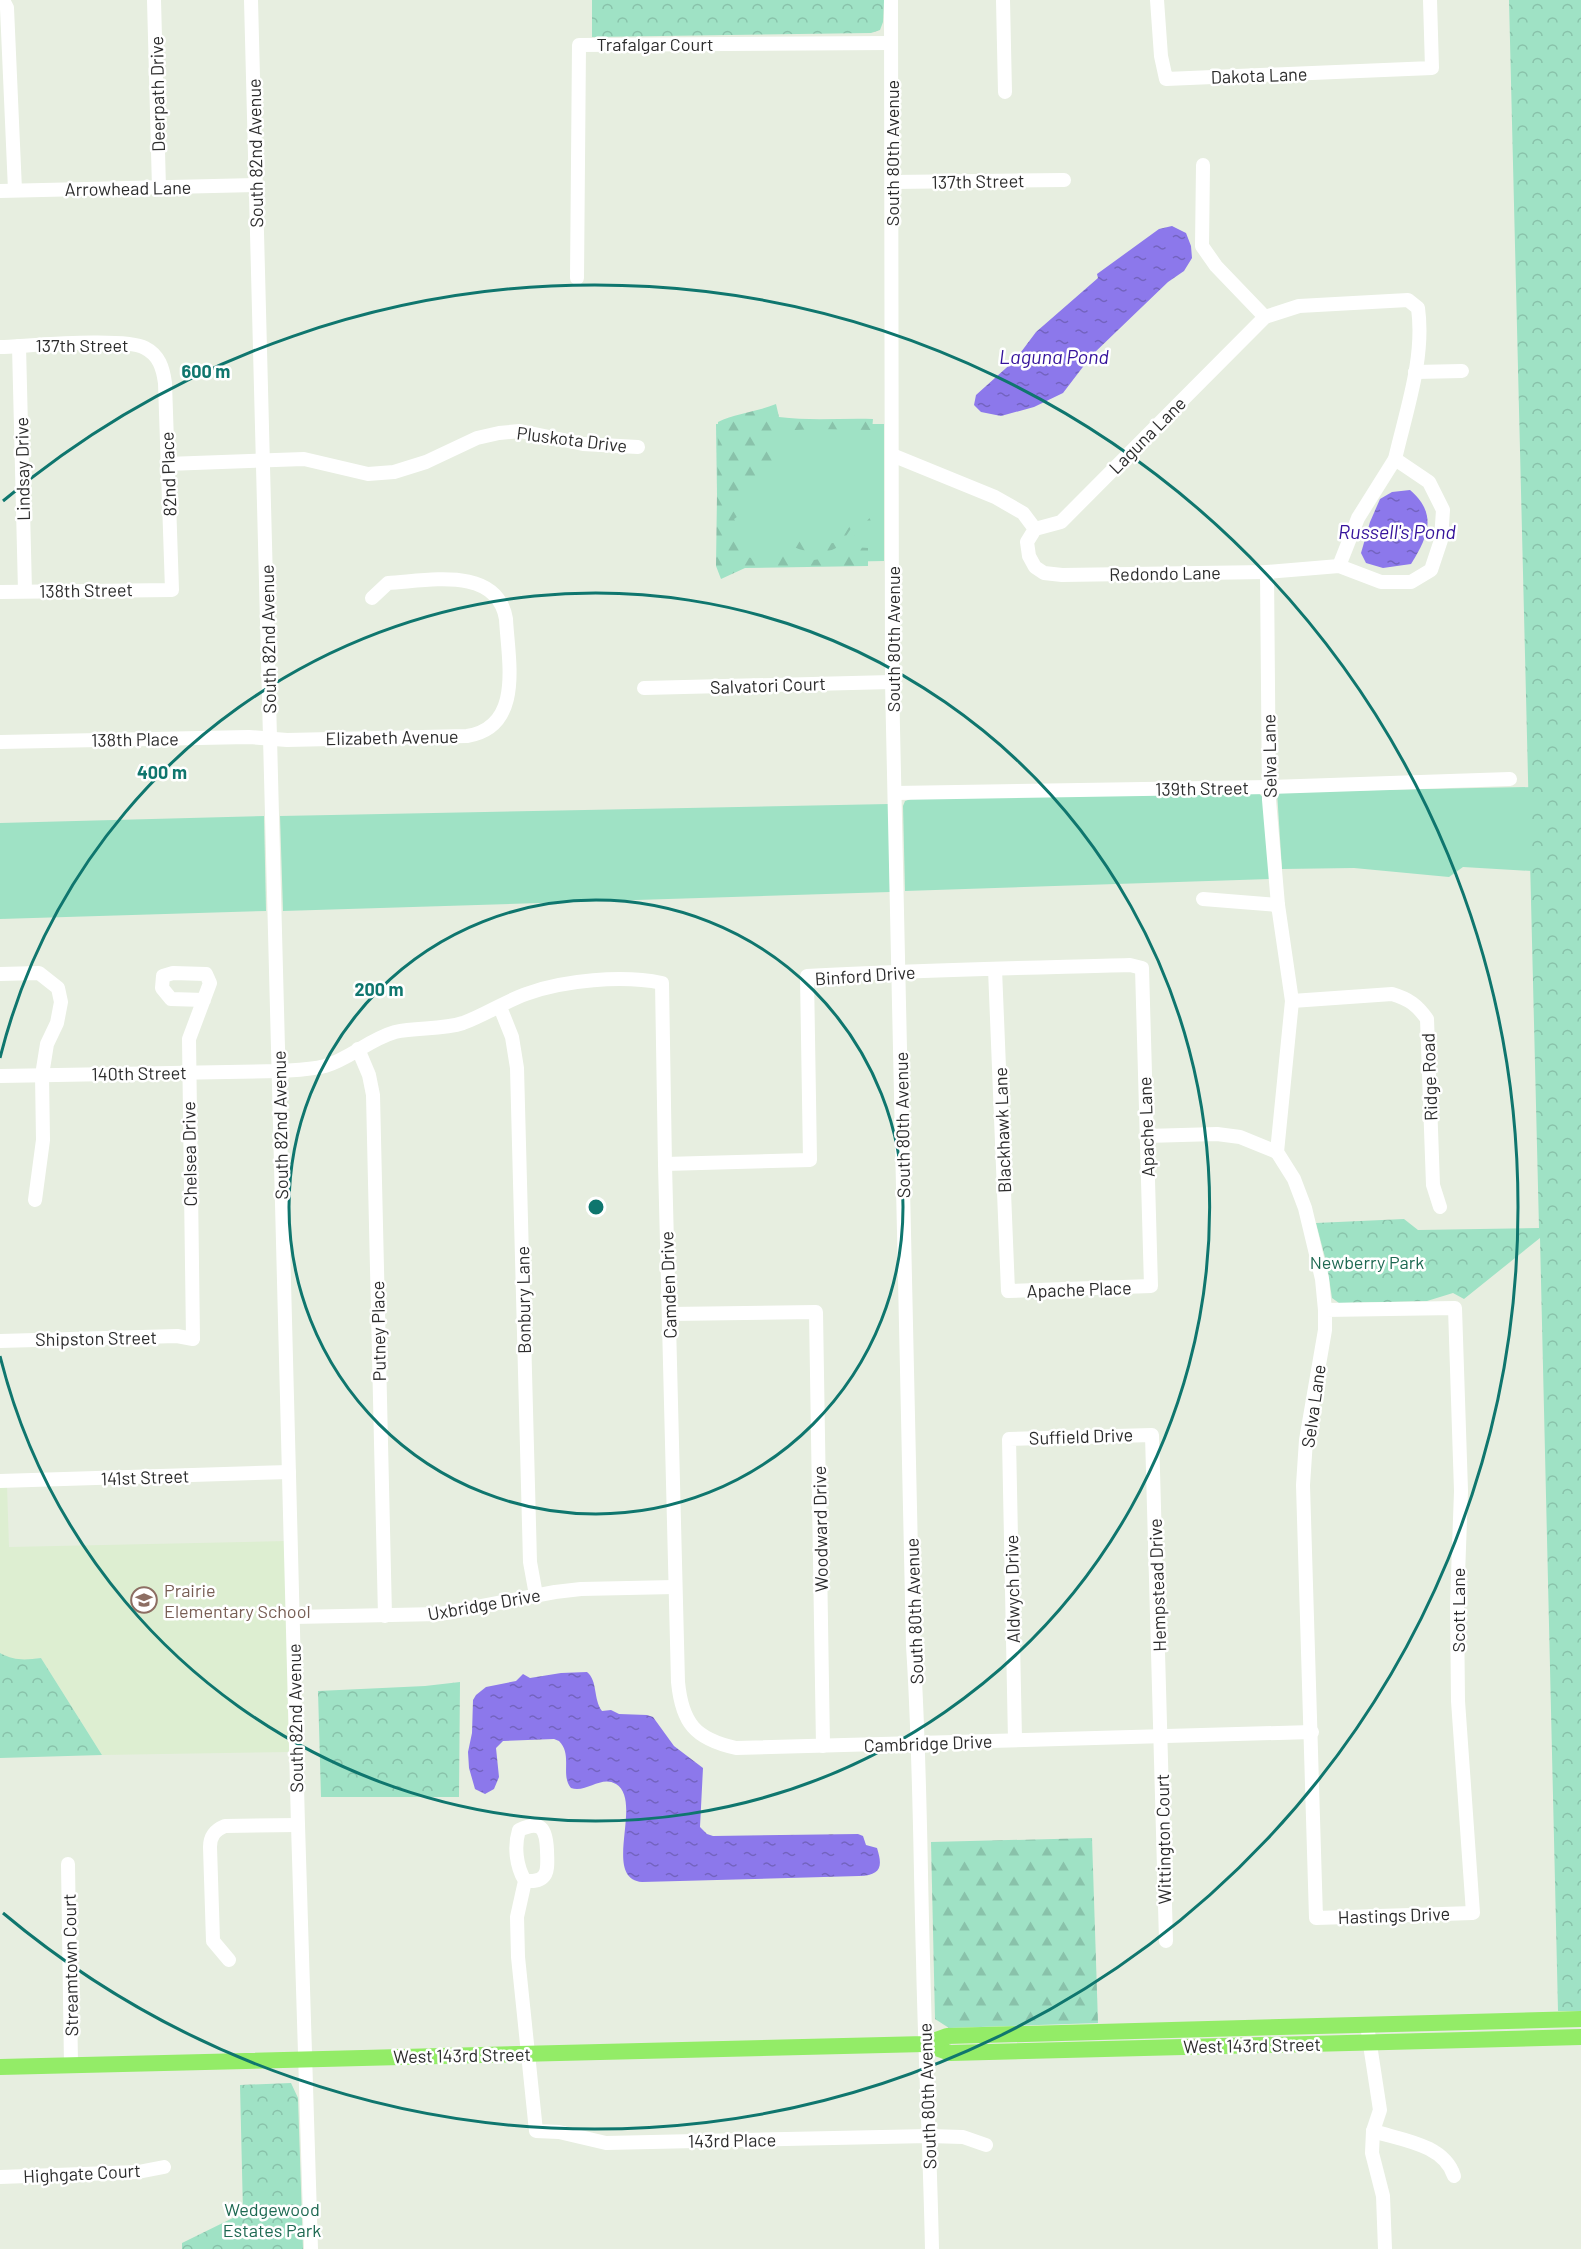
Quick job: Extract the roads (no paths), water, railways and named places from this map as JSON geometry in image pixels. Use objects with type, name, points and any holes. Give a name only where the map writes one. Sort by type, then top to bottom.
[{"type":"main road","name":"West 143rd Street","points":[[0,2067],[925,2044],[947,2036],[1581,2019]]},
{"type":"main road","name":"West 143rd Street","points":[[925,2044],[950,2053],[1581,2037]]},
{"type":"street","points":[[3,0],[7,8],[15,190]]},
{"type":"street","name":"Deerpath Drive","points":[[154,0],[159,188]]},
{"type":"street","name":"South 82nd Avenue","points":[[251,0],[311,2249]]},
{"type":"street","name":"South 80th Avenue","points":[[891,0],[892,682],[913,1646],[918,1742],[932,2249]]},
{"type":"street","points":[[1003,0],[1005,92]]},
{"type":"street","name":"Dakota Lane","points":[[1157,0],[1161,56],[1166,79],[1432,68],[1430,0]]},
{"type":"street","name":"Trafalgar Court","points":[[577,278],[579,45],[891,43]]},
{"type":"street","points":[[1203,165],[1202,246],[1215,266],[1265,316]]},
{"type":"street","name":"137th Street","points":[[892,183],[1064,180]]},
{"type":"street","name":"Arrowhead Lane","points":[[0,191],[256,185]]},
{"type":"street","name":"Laguna Lane","points":[[1035,529],[1061,522],[1265,316],[1299,306],[1408,300],[1419,308],[1421,327],[1415,372]]},
{"type":"street","name":"137th Street","points":[[0,346],[124,343],[145,348],[159,360]]},
{"type":"street","name":"Lindsay Drive","points":[[19,346],[25,591]]},
{"type":"street","name":"82nd Place","points":[[159,360],[165,383],[172,590]]},
{"type":"street","points":[[1339,566],[1358,518],[1395,459],[1415,372],[1462,371]]},
{"type":"street","name":"Pluskota Drive","points":[[167,464],[304,459],[368,474],[394,472],[426,462],[477,438],[520,430],[583,444],[638,447]]},
{"type":"street","points":[[892,455],[995,496],[1023,513],[1035,529]]},
{"type":"street","name":"Redondo Lane","points":[[1035,529],[1027,542],[1029,556],[1035,567],[1044,573],[1267,572],[1339,566],[1381,582],[1411,582],[1431,570],[1441,540],[1443,510],[1429,482],[1395,459]]},
{"type":"street","name":"Selva Lane","points":[[1267,572],[1269,787],[1278,905],[1292,1001],[1276,1152],[1294,1179],[1305,1208],[1322,1279],[1325,1310],[1324,1330],[1306,1440],[1304,1485],[1316,1918]]},
{"type":"street","name":"Elizabeth Avenue","points":[[269,738],[287,740],[467,736],[483,731],[502,716],[509,691],[506,619],[505,611],[496,596],[482,584],[460,580],[388,583],[372,598]]},
{"type":"street","name":"138th Street","points":[[0,592],[172,590]]},
{"type":"street","name":"Salvatori Court","points":[[644,688],[892,682]]},
{"type":"street","name":"138th Place","points":[[0,742],[269,738]]},
{"type":"street","name":"139th Street","points":[[895,793],[1269,787],[1510,779]]},
{"type":"street","points":[[1203,899],[1278,905]]},
{"type":"street","name":"Binford Drive","points":[[664,1164],[810,1160],[807,976],[1130,965],[1142,968]]},
{"type":"street","name":"Apache Lane","points":[[1142,968],[1151,1286]]},
{"type":"street","name":"Blackhawk Lane","points":[[996,969],[1008,1291]]},
{"type":"street","points":[[0,974],[39,973],[58,988],[61,1002],[57,1023],[47,1044],[42,1076],[42,1140],[35,1200]]},
{"type":"street","name":"Chelsea Drive","points":[[192,1339],[189,1039],[204,1000],[210,983],[206,974],[173,973],[163,976],[162,988],[171,999],[204,1000]]},
{"type":"street","name":"Camden Drive","points":[[500,1007],[528,993],[559,985],[646,980],[662,983],[664,1164],[675,1587]]},
{"type":"street","name":"Ridge Road","points":[[1292,1001],[1392,994],[1407,998],[1427,1019],[1433,1185],[1440,1207]]},
{"type":"street","points":[[279,1071],[325,1066],[395,1032],[461,1023],[500,1007]]},
{"type":"street","name":"Bonbury Lane","points":[[500,1007],[512,1037],[517,1068],[530,1562],[536,1595]]},
{"type":"street","name":"Putney Place","points":[[358,1050],[369,1075],[373,1095],[385,1616]]},
{"type":"street","name":"140th Street","points":[[0,1076],[279,1071]]},
{"type":"street","points":[[1146,1136],[1228,1135],[1240,1137],[1276,1152]]},
{"type":"street","name":"Apache Place","points":[[1008,1291],[1151,1286]]},
{"type":"street","name":"Scott Lane","points":[[1325,1310],[1455,1308],[1460,1469],[1457,1605],[1458,1701],[1473,1913]]},
{"type":"street","name":"Woodward Drive","points":[[669,1314],[816,1312],[823,1746]]},
{"type":"street","name":"Shipston Street","points":[[0,1341],[177,1336],[192,1339]]},
{"type":"street","name":"Suffield Drive","points":[[1009,1439],[1152,1435]]},
{"type":"street","name":"Hempstead Drive","points":[[1152,1435],[1161,1736]]},
{"type":"street","name":"Aldwych Drive","points":[[1009,1439],[1015,1740]]},
{"type":"street","name":"141st Street","points":[[0,1481],[289,1472]]},
{"type":"street","name":"Cambridge Drive","points":[[675,1587],[679,1696],[684,1713],[691,1726],[701,1736],[715,1743],[736,1748],[1312,1732]]},
{"type":"street","name":"Uxbridge Drive","points":[[293,1617],[440,1614],[536,1595],[581,1589],[675,1587]]},
{"type":"street","name":"Wittington Court","points":[[1161,1736],[1166,1941]]},
{"type":"street","points":[[229,1960],[213,1941],[210,1847],[212,1836],[218,1829],[225,1826],[298,1825]]},
{"type":"street","points":[[525,1881],[534,1881],[543,1877],[547,1872],[546,1837],[544,1829],[538,1826],[530,1825],[519,1830],[516,1839],[518,1870],[525,1881],[518,1917],[518,1957],[529,2054]]},
{"type":"street","name":"Streamtown Court","points":[[68,1864],[71,2065]]},
{"type":"street","name":"Hastings Drive","points":[[1316,1918],[1473,1913]]},
{"type":"street","points":[[1367,2025],[1380,2110],[1373,2132],[1372,2154],[1383,2196],[1385,2249]]},
{"type":"street","name":"143rd Place","points":[[529,2054],[536,2132],[559,2132],[606,2143],[929,2136],[963,2137],[986,2145]]},
{"type":"street","points":[[1373,2132],[1428,2148],[1444,2156],[1454,2176]]},
{"type":"street","name":"Highgate Court","points":[[0,2176],[138,2172],[164,2167]]},
{"type":"water","name":"Laguna Pond","points":[[1172,226],[1186,233],[1191,246],[1192,258],[1184,271],[1168,282],[1092,355],[1063,393],[1034,407],[1001,416],[981,412],[974,405],[976,395],[1015,360],[1036,332],[1098,278],[1097,274],[1159,229]]},
{"type":"water","name":"Russell's Pond","points":[[1410,490],[1419,499],[1427,517],[1426,535],[1411,564],[1383,568],[1366,563],[1361,553],[1380,499],[1392,492]]},
{"type":"water","points":[[587,1672],[593,1680],[597,1701],[602,1711],[611,1710],[619,1714],[653,1717],[674,1746],[703,1768],[700,1827],[707,1834],[713,1836],[858,1834],[863,1836],[866,1845],[877,1848],[880,1865],[876,1872],[859,1876],[642,1882],[630,1877],[625,1867],[623,1854],[626,1806],[623,1793],[616,1784],[610,1782],[577,1789],[571,1788],[566,1777],[565,1752],[559,1741],[554,1739],[503,1741],[496,1748],[499,1777],[494,1789],[485,1794],[475,1789],[469,1768],[468,1752],[472,1733],[473,1700],[476,1695],[486,1687],[516,1681],[523,1674],[530,1678]]},
{"type":"place","name":"Prairie Elementary School","points":[[144,1600]]},
{"type":"park label","name":"Newberry Park","points":[[1367,1262]]},
{"type":"park label","name":"Wedgewood Estates Park","points":[[272,2219]]}]
